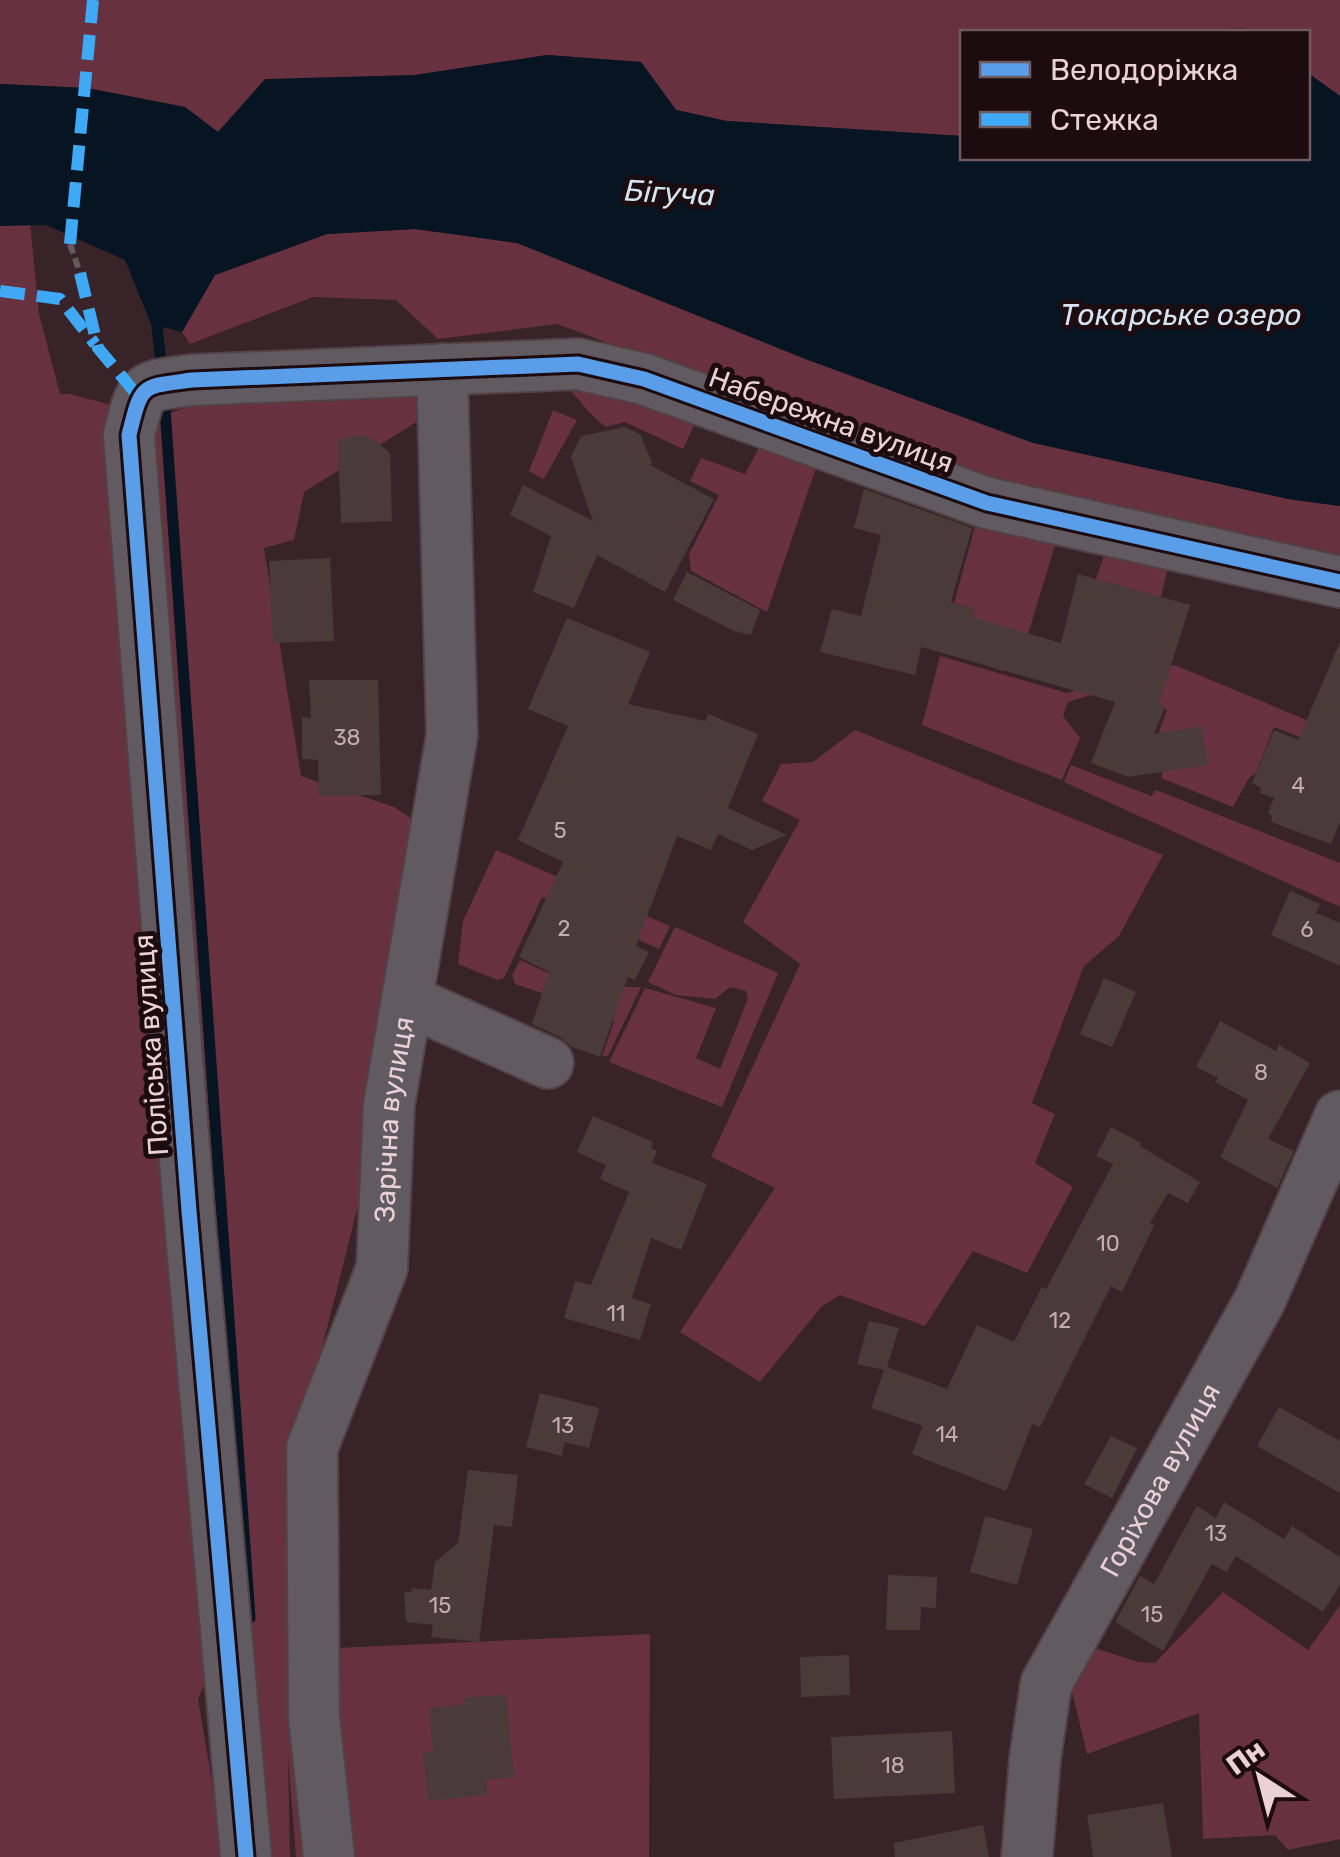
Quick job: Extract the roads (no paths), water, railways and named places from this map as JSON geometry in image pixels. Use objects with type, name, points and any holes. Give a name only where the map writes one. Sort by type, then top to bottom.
[{"type":"street","name":"Набережна вулиця","points":[[300,376],[578,364],[644,379],[987,503],[1340,582]]},
{"type":"street","name":"Зарічна вулиця","points":[[329,1857],[314,1717],[312,1448],[382,1268],[389,1104],[452,734],[442,369]]},
{"type":"street","name":"Поліська вулиця","points":[[246,1857],[129,435],[138,396],[170,383],[300,376]]},
{"type":"street","points":[[407,1000],[548,1063]]},
{"type":"street","name":"Горіхова вулиця","points":[[1027,1857],[1046,1684],[1260,1300],[1340,1116]]},
{"type":"water","name":"Токарське озеро","points":[[547,55],[641,62],[676,110],[727,121],[960,136],[960,160],[1310,160],[1310,74],[1340,96],[1340,506],[1288,499],[1033,443],[808,360],[517,243],[415,229],[327,234],[215,275],[182,332],[151,324],[125,260],[46,225],[0,226],[0,84],[87,88],[185,107],[218,132],[265,79],[415,75]]},
{"type":"waterway","points":[[155,310],[162,372]]},
{"type":"waterway","points":[[164,395],[250,1618]]},
{"type":"water label","name":"Бігуча","points":[[670,193]]}]
